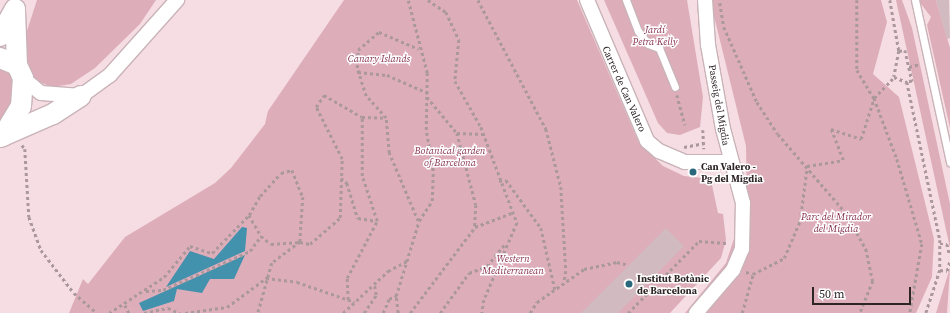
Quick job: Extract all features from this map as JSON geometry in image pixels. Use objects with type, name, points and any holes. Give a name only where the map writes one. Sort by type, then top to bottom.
[{"type":"street","points":[[6,135],[81,96],[110,75],[177,0]]},
{"type":"street","name":"Carrer de Can Valero","points":[[586,0],[648,141],[659,151],[685,162],[729,162]]},
{"type":"street","name":"Passeig del Migdia","points":[[696,313],[733,270],[742,249],[743,203],[729,162],[708,45],[705,0]]},
{"type":"street","points":[[6,135],[21,106],[14,67],[17,5]]},
{"type":"street","points":[[0,36],[17,5]]},
{"type":"street","points":[[14,67],[41,93],[81,96]]},
{"type":"lane","points":[[626,0],[638,31],[648,44],[659,48],[675,87]]},
{"type":"lane","points":[[915,0],[950,162]]},
{"type":"path","points":[[398,313],[396,296],[419,221],[432,201],[433,171],[426,130],[428,95],[408,0]]},
{"type":"path","points":[[428,0],[446,12],[459,40],[455,81],[483,134],[499,181],[517,223],[484,300],[482,313]]},
{"type":"path","points":[[478,0],[546,129],[562,187],[566,271],[564,283]]},
{"type":"path","points":[[719,0],[724,27],[757,102],[778,134],[845,212],[866,248],[873,281],[867,303],[860,313]]},
{"type":"path","points":[[857,0],[857,70],[874,98],[922,244],[917,286],[910,313]]},
{"type":"path","points":[[806,166],[843,160],[831,129],[861,139],[874,98],[894,78],[899,51],[890,0]]},
{"type":"path","points":[[419,49],[379,32],[358,50],[358,72],[366,96],[386,118],[389,154],[419,221]]},
{"type":"path","points":[[894,78],[906,82],[912,80],[905,50],[899,51]]},
{"type":"path","points":[[358,72],[387,75],[428,95],[457,133],[476,204],[475,227]]},
{"type":"path","points":[[906,82],[940,244],[940,270],[926,313]]},
{"type":"path","points":[[675,87],[685,125]]},
{"type":"path","points":[[249,215],[261,236],[271,244],[300,242],[310,244],[340,218],[340,178],[342,158],[316,108],[324,95],[362,117],[386,118]]},
{"type":"path","points":[[348,300],[347,278],[377,221],[362,176],[362,117]]},
{"type":"path","points":[[703,130],[705,156]]},
{"type":"path","points":[[457,133],[483,134]]},
{"type":"path","points":[[6,135],[25,149],[29,217],[41,250],[74,293],[97,313]]},
{"type":"path","points":[[742,313],[753,274],[784,258],[800,221],[806,166]]},
{"type":"path","points":[[109,313],[146,291],[164,277],[190,246],[212,253],[249,215],[260,196],[282,173],[292,170],[303,197],[300,242],[272,263],[266,278],[258,313]]},
{"type":"path","points":[[340,178],[348,183],[358,218],[377,221]]},
{"type":"path","points":[[499,181],[506,180],[541,228],[555,289]]},
{"type":"path","points":[[410,313],[475,227],[512,213]]},
{"type":"path","points":[[146,291],[163,290],[250,251],[261,236]]},
{"type":"path","points":[[440,313],[469,273],[487,266],[508,241]]},
{"type":"path","points":[[628,313],[699,241],[726,243]]},
{"type":"path","points":[[940,244],[947,244],[950,256]]},
{"type":"path","points":[[343,313],[374,284],[408,260]]},
{"type":"path","points":[[940,270],[947,271],[950,260]]},
{"type":"path","points":[[530,313],[537,302],[584,269],[617,262],[630,264]]},
{"type":"path","points":[[185,313],[227,307],[266,278],[297,282],[355,302]]},
{"type":"path","points":[[364,313],[376,295],[374,284]]},
{"type":"path","points":[[383,313],[388,299],[396,296]]},
{"type":"path","points":[[124,305],[128,313]]},
{"type":"path","points":[[144,313],[168,308],[180,313]]},
{"type":"green space","points":[[37,0],[156,0],[140,24],[95,68],[71,84],[52,87],[34,80],[26,66],[23,43]]},
{"type":"green space","name":"Botanical garden of Barcelona","points":[[344,0],[577,0],[639,143],[663,166],[684,176],[703,178],[712,185],[718,213],[723,214],[726,240],[721,258],[670,313],[69,313],[83,279],[88,284],[125,237],[215,183],[231,168],[265,124],[268,111]]},
{"type":"green space","name":"Jardí Petra Kelly","points":[[604,0],[687,0],[703,97],[700,127],[680,135],[667,133],[658,123]]},
{"type":"green space","name":"Parc del Mirador del Migdia","points":[[710,0],[881,0],[887,22],[873,74],[899,97],[934,239],[932,277],[916,313],[685,313],[726,263],[747,199],[746,146]]},
{"type":"green space","points":[[896,0],[902,0],[912,28],[950,204],[950,248]]},
{"type":"green space","points":[[918,0],[936,0],[950,48],[950,128],[927,25],[931,17]]},
{"type":"green space","points":[[0,65],[11,74],[17,88],[9,111],[0,121]]},
{"type":"green space","points":[[950,268],[947,313],[936,313]]},
{"type":"water","points":[[242,227],[247,228],[245,251],[166,287],[190,251],[214,259]]},
{"type":"water","points":[[245,255],[234,279],[210,279],[202,293],[177,289],[174,301],[143,311],[139,303]]},
{"type":"building","points":[[936,0],[949,0],[950,38],[947,39]]},
{"type":"building","name":"Institut Botànic de Barcelona","points":[[666,228],[684,246],[618,313],[581,313]]},
{"type":"place","name":"Can Valero - Pg del Migdia","points":[[693,172]]},
{"type":"place","name":"Institut Botànic de Barcelona","points":[[629,284]]},
{"type":"park label","name":"Canary Islands","points":[[379,59]]},
{"type":"park label","name":"Western Mediterranean","points":[[513,264]]}]
